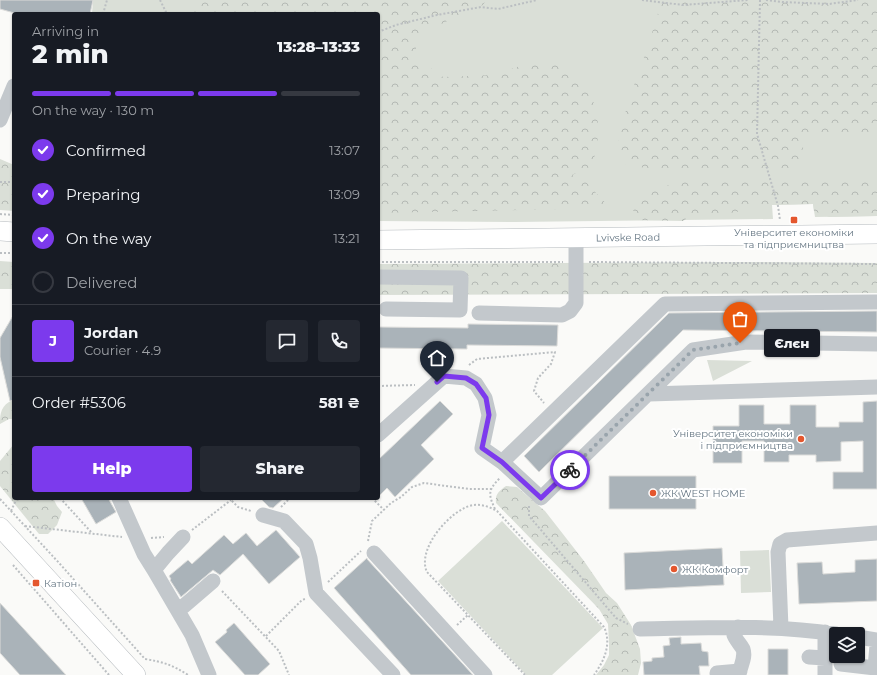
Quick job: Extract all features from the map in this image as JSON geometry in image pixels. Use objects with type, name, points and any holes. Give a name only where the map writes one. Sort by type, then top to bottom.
[{"type":"main road","points":[[0,231],[12,232]]},
{"type":"main road","name":"Lvivske Road","points":[[380,240],[877,234]]},
{"type":"main road","points":[[0,527],[135,675]]},
{"type":"street","points":[[0,120],[12,91]]},
{"type":"street","points":[[479,313],[562,315],[570,311],[576,303],[576,238]]},
{"type":"street","points":[[380,277],[461,278],[460,310],[386,309]]},
{"type":"street","points":[[506,466],[664,304],[877,302]]},
{"type":"street","points":[[380,433],[444,376],[466,378],[476,384],[486,398],[489,415],[482,448],[506,466],[541,498],[693,350],[746,342],[877,344]]},
{"type":"street","points":[[649,394],[877,387]]},
{"type":"street","points":[[120,500],[144,554],[192,635],[209,675]]},
{"type":"street","points":[[263,515],[284,521],[306,544],[316,593],[393,675]]},
{"type":"street","points":[[781,628],[778,552],[780,544],[787,540],[877,533]]},
{"type":"street","points":[[154,570],[183,537]]},
{"type":"street","points":[[371,549],[485,675]]},
{"type":"street","points":[[178,611],[213,581]]},
{"type":"street","points":[[717,673],[740,673],[744,657],[743,651],[734,635],[735,630],[738,627]]},
{"type":"street","points":[[640,629],[738,627],[781,628],[829,633]]},
{"type":"street","points":[[865,638],[877,640]]},
{"type":"street","points":[[825,675],[825,658],[829,641]]},
{"type":"street","points":[[841,664],[875,668],[877,645]]},
{"type":"street","points":[[809,657],[825,658]]},
{"type":"path","points":[[104,12],[107,0]]},
{"type":"path","points":[[160,0],[166,12]]},
{"type":"path","points":[[380,31],[396,25],[437,15],[481,7],[498,8],[537,0]]},
{"type":"path","points":[[642,0],[683,5],[748,0]]},
{"type":"path","points":[[760,0],[758,134],[778,206],[780,222]]},
{"type":"path","points":[[766,0],[829,4],[858,0]]},
{"type":"path","points":[[0,182],[12,182]]},
{"type":"path","points":[[0,214],[12,215]]},
{"type":"path","points":[[0,253],[12,253]]},
{"type":"path","points":[[380,262],[877,264]]},
{"type":"path","points":[[454,377],[477,359],[556,352],[551,364],[538,378],[534,391],[541,400]]},
{"type":"path","points":[[380,386],[411,384],[431,388]]},
{"type":"path","points":[[495,510],[489,497],[491,489],[506,466]]},
{"type":"path","points":[[332,578],[371,549],[372,521],[412,487],[424,483],[469,489],[491,489]]},
{"type":"path","points":[[528,486],[529,516],[616,618],[640,629]]},
{"type":"path","points":[[0,499],[146,659],[164,662],[178,668],[188,675]]},
{"type":"path","points":[[11,511],[16,500]]},
{"type":"path","points":[[62,500],[93,534]]},
{"type":"path","points":[[183,537],[229,500]]},
{"type":"path","points":[[231,500],[238,507],[263,515]]},
{"type":"path","points":[[374,500],[384,510]]},
{"type":"path","points":[[524,675],[428,572],[426,568],[428,546],[435,535],[454,515],[465,508],[473,506],[490,507],[503,516],[604,627],[607,642],[606,653],[601,665],[594,675]]},
{"type":"path","points":[[25,526],[119,537]]},
{"type":"path","points":[[10,563],[109,675]]},
{"type":"path","points":[[213,581],[279,651],[289,675]]},
{"type":"path","points":[[266,636],[302,600],[316,593]]},
{"type":"green space","points":[[93,0],[877,0],[877,216],[815,217],[813,204],[772,205],[773,219],[515,222],[380,221],[380,12],[92,12]]},
{"type":"green space","points":[[205,0],[487,0],[479,9],[449,20],[425,33],[416,44],[416,57],[443,77],[493,75],[526,64],[538,62],[561,66],[575,80],[590,83],[598,124],[596,151],[592,166],[572,175],[586,182],[610,208],[380,213],[380,12],[192,11]]},
{"type":"green space","points":[[659,0],[877,0],[877,135],[812,135],[804,143],[800,162],[788,170],[650,169],[625,164],[617,152],[620,132],[629,99],[659,10]]},
{"type":"green space","points":[[0,159],[12,164],[12,211],[0,210]]},
{"type":"green space","points":[[877,178],[877,216],[829,217],[814,211],[813,204],[772,205],[731,213],[695,213],[683,221],[636,220],[633,212],[636,200],[657,189],[687,179]]},
{"type":"green space","points":[[0,261],[12,262],[12,289],[0,289]]},
{"type":"green space","points":[[751,262],[877,263],[877,293],[380,295],[380,264]]},
{"type":"green space","points":[[707,360],[752,361],[713,381]]},
{"type":"green space","points":[[12,400],[12,419],[0,424],[2,410]]},
{"type":"green space","points":[[12,446],[12,500],[54,500],[62,512],[57,525],[48,534],[39,534],[0,486],[0,461]]},
{"type":"green space","points":[[506,486],[517,487],[545,511],[584,561],[606,593],[617,603],[631,625],[640,649],[641,663],[638,675],[596,675],[604,665],[609,655],[608,624],[599,609],[496,503],[498,493]]},
{"type":"green space","points":[[502,521],[603,628],[552,675],[526,675],[438,581]]},
{"type":"green space","points":[[769,550],[771,592],[741,593],[740,551]]},
{"type":"building","points":[[0,0],[93,0],[90,12],[12,12],[0,9]]},
{"type":"building","points":[[877,311],[877,332],[683,330],[539,472],[524,456],[669,313]]},
{"type":"building","points":[[12,317],[12,400],[10,401],[0,357],[0,338]]},
{"type":"building","points":[[468,324],[558,325],[557,346],[467,345],[467,349],[380,348],[380,327],[468,328]]},
{"type":"building","points":[[440,401],[453,414],[421,445],[434,459],[395,497],[387,488],[380,495],[380,458]]},
{"type":"building","points":[[877,401],[877,489],[833,489],[833,472],[863,472],[863,441],[841,442],[841,461],[816,462],[816,455],[789,455],[789,462],[764,462],[764,441],[742,441],[742,463],[713,463],[713,426],[739,426],[739,405],[764,405],[764,424],[790,424],[790,405],[816,405],[816,427],[839,427],[839,422],[863,422],[863,402]]},
{"type":"building","name":"ЖК WEST HOME","points":[[609,476],[696,476],[696,509],[609,509]]},
{"type":"building","points":[[82,500],[109,500],[116,512],[96,524]]},
{"type":"building","points":[[262,500],[282,500],[273,508],[269,507]]},
{"type":"building","points":[[276,530],[300,557],[269,584],[243,554],[220,575],[213,570],[181,597],[170,580],[171,579],[169,576],[188,560],[192,564],[224,535],[233,544],[246,533],[257,546]]},
{"type":"building","name":"ЖК Комфорт","points":[[722,548],[724,585],[625,590],[624,553]]},
{"type":"building","points":[[367,558],[473,675],[411,675],[334,588]]},
{"type":"building","points":[[877,559],[877,601],[799,604],[797,563],[822,562],[823,574],[855,572],[855,560]]},
{"type":"building","points":[[0,603],[66,675],[20,675],[0,653]]},
{"type":"building","points":[[234,623],[270,664],[258,675],[245,675],[215,642],[227,632],[226,630]]},
{"type":"building","points":[[681,637],[681,644],[701,643],[702,651],[708,652],[709,666],[699,666],[700,675],[644,675],[643,662],[652,661],[652,658],[664,657],[663,646],[670,645],[669,638]]},
{"type":"building","points":[[768,649],[788,649],[788,675],[768,675]]},
{"type":"way so far","points":[[570,470],[693,350],[740,343]]},
{"type":"place","name":"Університет економіки та підприємництва","points":[[794,220]]},
{"type":"place","name":"Єлєн","points":[[740,343]]},
{"type":"place","name":"Університет економіки і підприємництва","points":[[801,439]]},
{"type":"place","name":"ЖК WEST HOME","points":[[653,493]]},
{"type":"place","name":"ЖК Комфорт","points":[[674,569]]},
{"type":"place","name":"Катіон","points":[[36,583]]},
{"type":"route","points":[[437,382],[444,376],[466,378],[476,384],[486,398],[489,415],[482,448],[502,462],[541,498],[570,470]]}]
